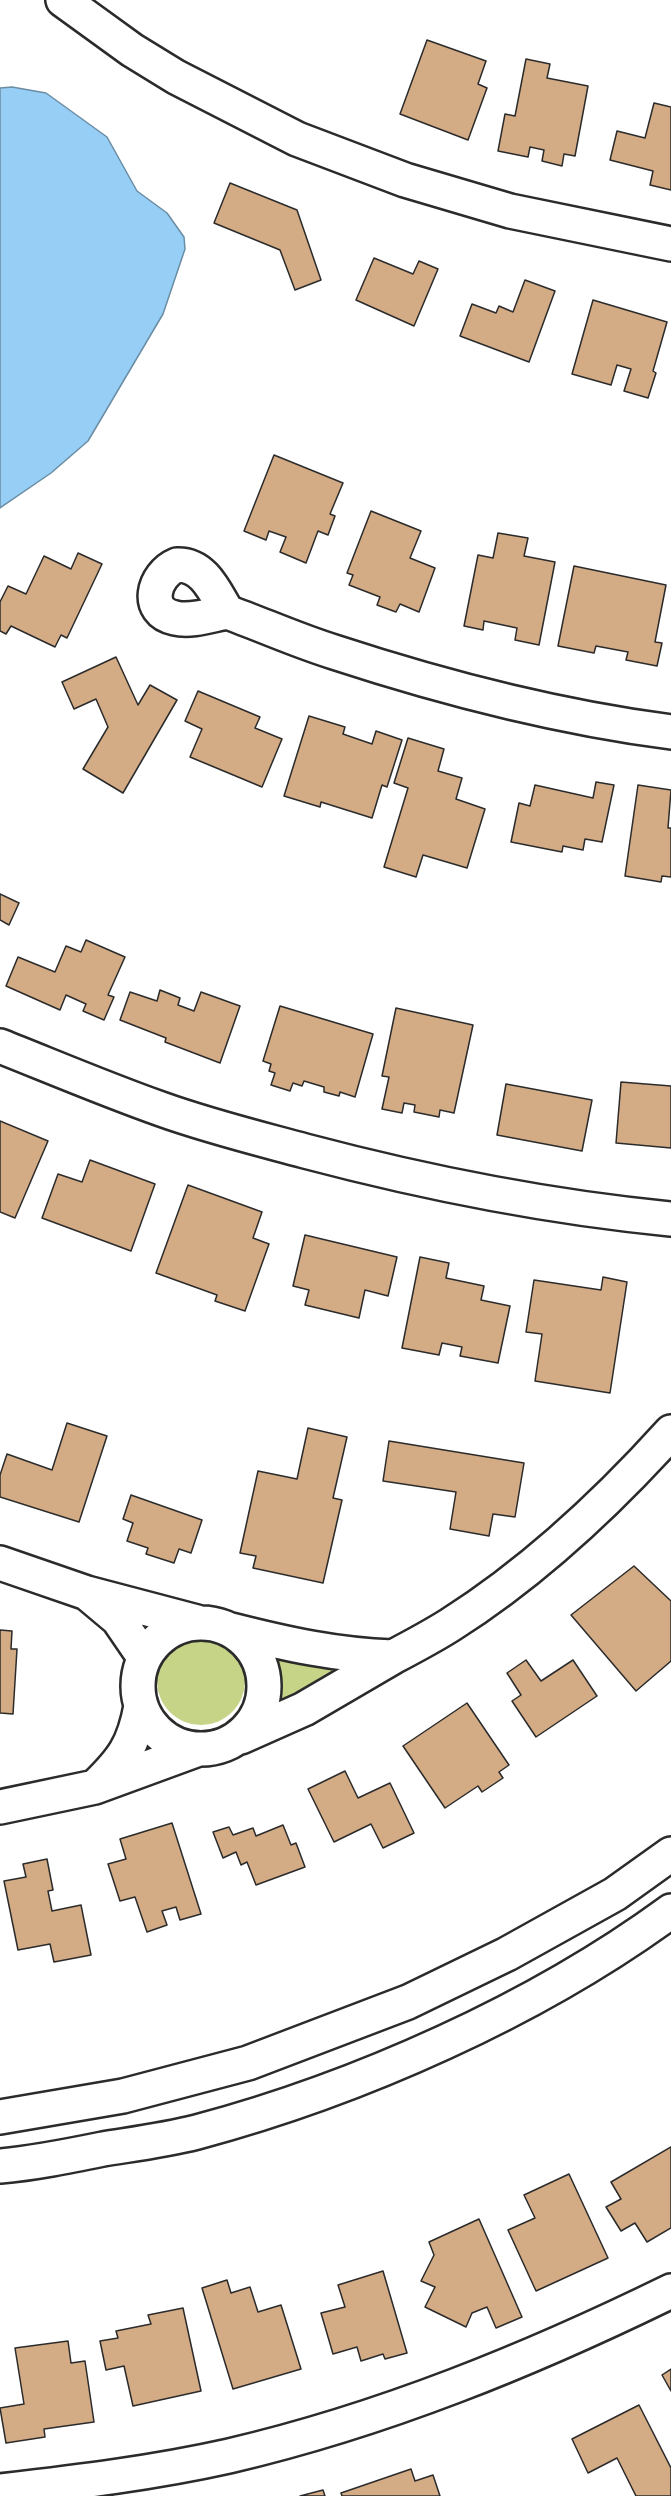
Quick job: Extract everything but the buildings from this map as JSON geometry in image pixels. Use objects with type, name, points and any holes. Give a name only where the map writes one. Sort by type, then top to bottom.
[{"type":"street","points":[[63,0],[132,50],[176,77],[297,139],[405,180],[510,211],[671,244]]},
{"type":"street","points":[[227,612],[332,652],[445,686],[552,712],[671,732]]},
{"type":"street","points":[[0,1046],[162,1110],[362,1166],[453,1188],[563,1207],[671,1220]]},
{"type":"street","points":[[0,1807],[95,1787],[196,1750],[217,1748],[304,1709],[450,1625],[506,1584],[576,1527],[632,1475],[671,1432]]},
{"type":"street","points":[[0,1563],[87,1593],[298,1647],[349,1655],[393,1657]]},
{"type":"street","points":[[87,1593],[118,1619],[144,1658]]},
{"type":"street","points":[[196,1750],[178,1745],[162,1736],[150,1722],[141,1706],[138,1690],[139,1673],[144,1658],[158,1640],[176,1628],[197,1622]]},
{"type":"street","points":[[230,1629],[245,1640],[257,1655],[264,1682],[260,1710],[251,1727],[237,1739]]},
{"type":"street","points":[[95,1787],[118,1766],[129,1749],[137,1729],[141,1706]]},
{"type":"street","points":[[0,2117],[123,2096],[248,2063],[408,2002],[507,1954],[615,1894],[671,1854]]},
{"type":"street","points":[[0,2166],[30,2163],[195,2132],[308,2097],[452,2038],[566,1980],[671,1911]]},
{"type":"street","points":[[0,2491],[140,2474],[230,2456],[331,2428],[443,2392],[580,2336],[671,2291]]},
{"type":"green space","points":[[201,1637],[218,1640],[232,1650],[242,1664],[245,1681],[242,1698],[232,1712],[218,1722],[201,1725],[184,1722],[170,1712],[160,1698],[157,1681],[160,1664],[170,1650],[184,1640]]},
{"type":"green space","points":[[275,1652],[349,1666],[288,1705],[279,1700],[281,1676]]},
{"type":"water","points":[[12,87],[46,93],[107,137],[137,191],[167,213],[184,237],[185,249],[163,314],[88,441],[51,473],[0,508],[0,88]]}]
